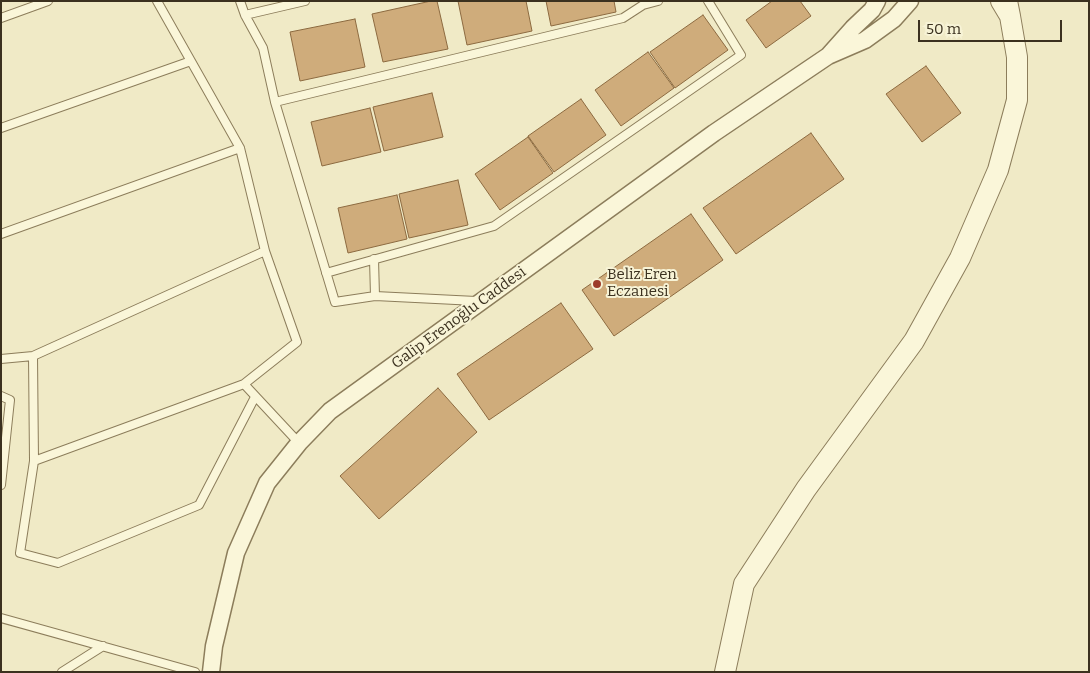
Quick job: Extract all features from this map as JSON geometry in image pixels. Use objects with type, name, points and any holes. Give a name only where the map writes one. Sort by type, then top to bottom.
[{"type":"street","points":[[828,56],[872,10],[877,1]]},
{"type":"street","points":[[828,56],[865,40],[894,19],[910,1]]},
{"type":"street","points":[[725,672],[744,584],[806,489],[914,341],[960,258],[998,170],[1017,100],[1017,57],[1006,6],[996,1]]},
{"type":"street","name":"Galip Erenoğlu Caddesi","points":[[211,672],[214,646],[236,553],[267,483],[299,443],[330,411],[714,133],[828,56]]},
{"type":"lane","points":[[1,18],[48,1]]},
{"type":"lane","points":[[34,462],[244,384],[297,342],[265,252],[240,148],[157,1]]},
{"type":"lane","points":[[240,1],[245,15],[263,48],[275,102],[335,302],[375,296],[481,302]]},
{"type":"lane","points":[[245,15],[305,1]]},
{"type":"lane","points":[[275,102],[622,18],[643,5],[658,1]]},
{"type":"lane","points":[[326,272],[494,226],[741,55],[708,1]]},
{"type":"lane","points":[[1,128],[191,61]]},
{"type":"lane","points":[[1,234],[240,148]]},
{"type":"lane","points":[[1,359],[33,356],[265,252]]},
{"type":"lane","points":[[374,259],[375,296]]},
{"type":"lane","points":[[33,356],[34,462],[20,553],[58,563],[199,505],[255,397]]},
{"type":"lane","points":[[244,384],[299,443]]},
{"type":"lane","points":[[1,396],[10,400],[1,485]]},
{"type":"lane","points":[[1,618],[195,672]]},
{"type":"lane","points":[[62,672],[103,646]]},
{"type":"building","points":[[437,1],[448,49],[383,62],[372,14]]},
{"type":"building","points":[[458,1],[526,1],[532,31],[467,45]]},
{"type":"building","points":[[546,1],[614,1],[616,12],[551,26]]},
{"type":"building","points":[[772,1],[800,1],[811,16],[766,48],[746,20]]},
{"type":"building","points":[[703,15],[728,50],[675,88],[650,52]]},
{"type":"building","points":[[355,19],[365,67],[300,81],[290,32]]},
{"type":"building","points":[[648,52],[674,88],[621,126],[595,90]]},
{"type":"building","points":[[926,66],[961,113],[922,142],[886,94]]},
{"type":"building","points":[[432,93],[443,137],[384,151],[373,107]]},
{"type":"building","points":[[581,99],[606,135],[554,172],[528,136]]},
{"type":"building","points":[[370,108],[381,152],[322,166],[311,122]]},
{"type":"building","points":[[811,133],[844,179],[736,254],[703,208]]},
{"type":"building","points":[[528,137],[553,173],[500,210],[475,174]]},
{"type":"building","points":[[458,180],[468,225],[409,238],[399,194]]},
{"type":"building","points":[[397,195],[407,239],[348,253],[338,208]]},
{"type":"building","points":[[691,214],[723,260],[614,336],[582,290]]},
{"type":"building","points":[[561,303],[593,349],[489,420],[457,374]]},
{"type":"building","points":[[438,388],[477,432],[379,519],[340,476]]},
{"type":"place","name":"Beliz Eren Eczanesi","points":[[597,284]]}]
